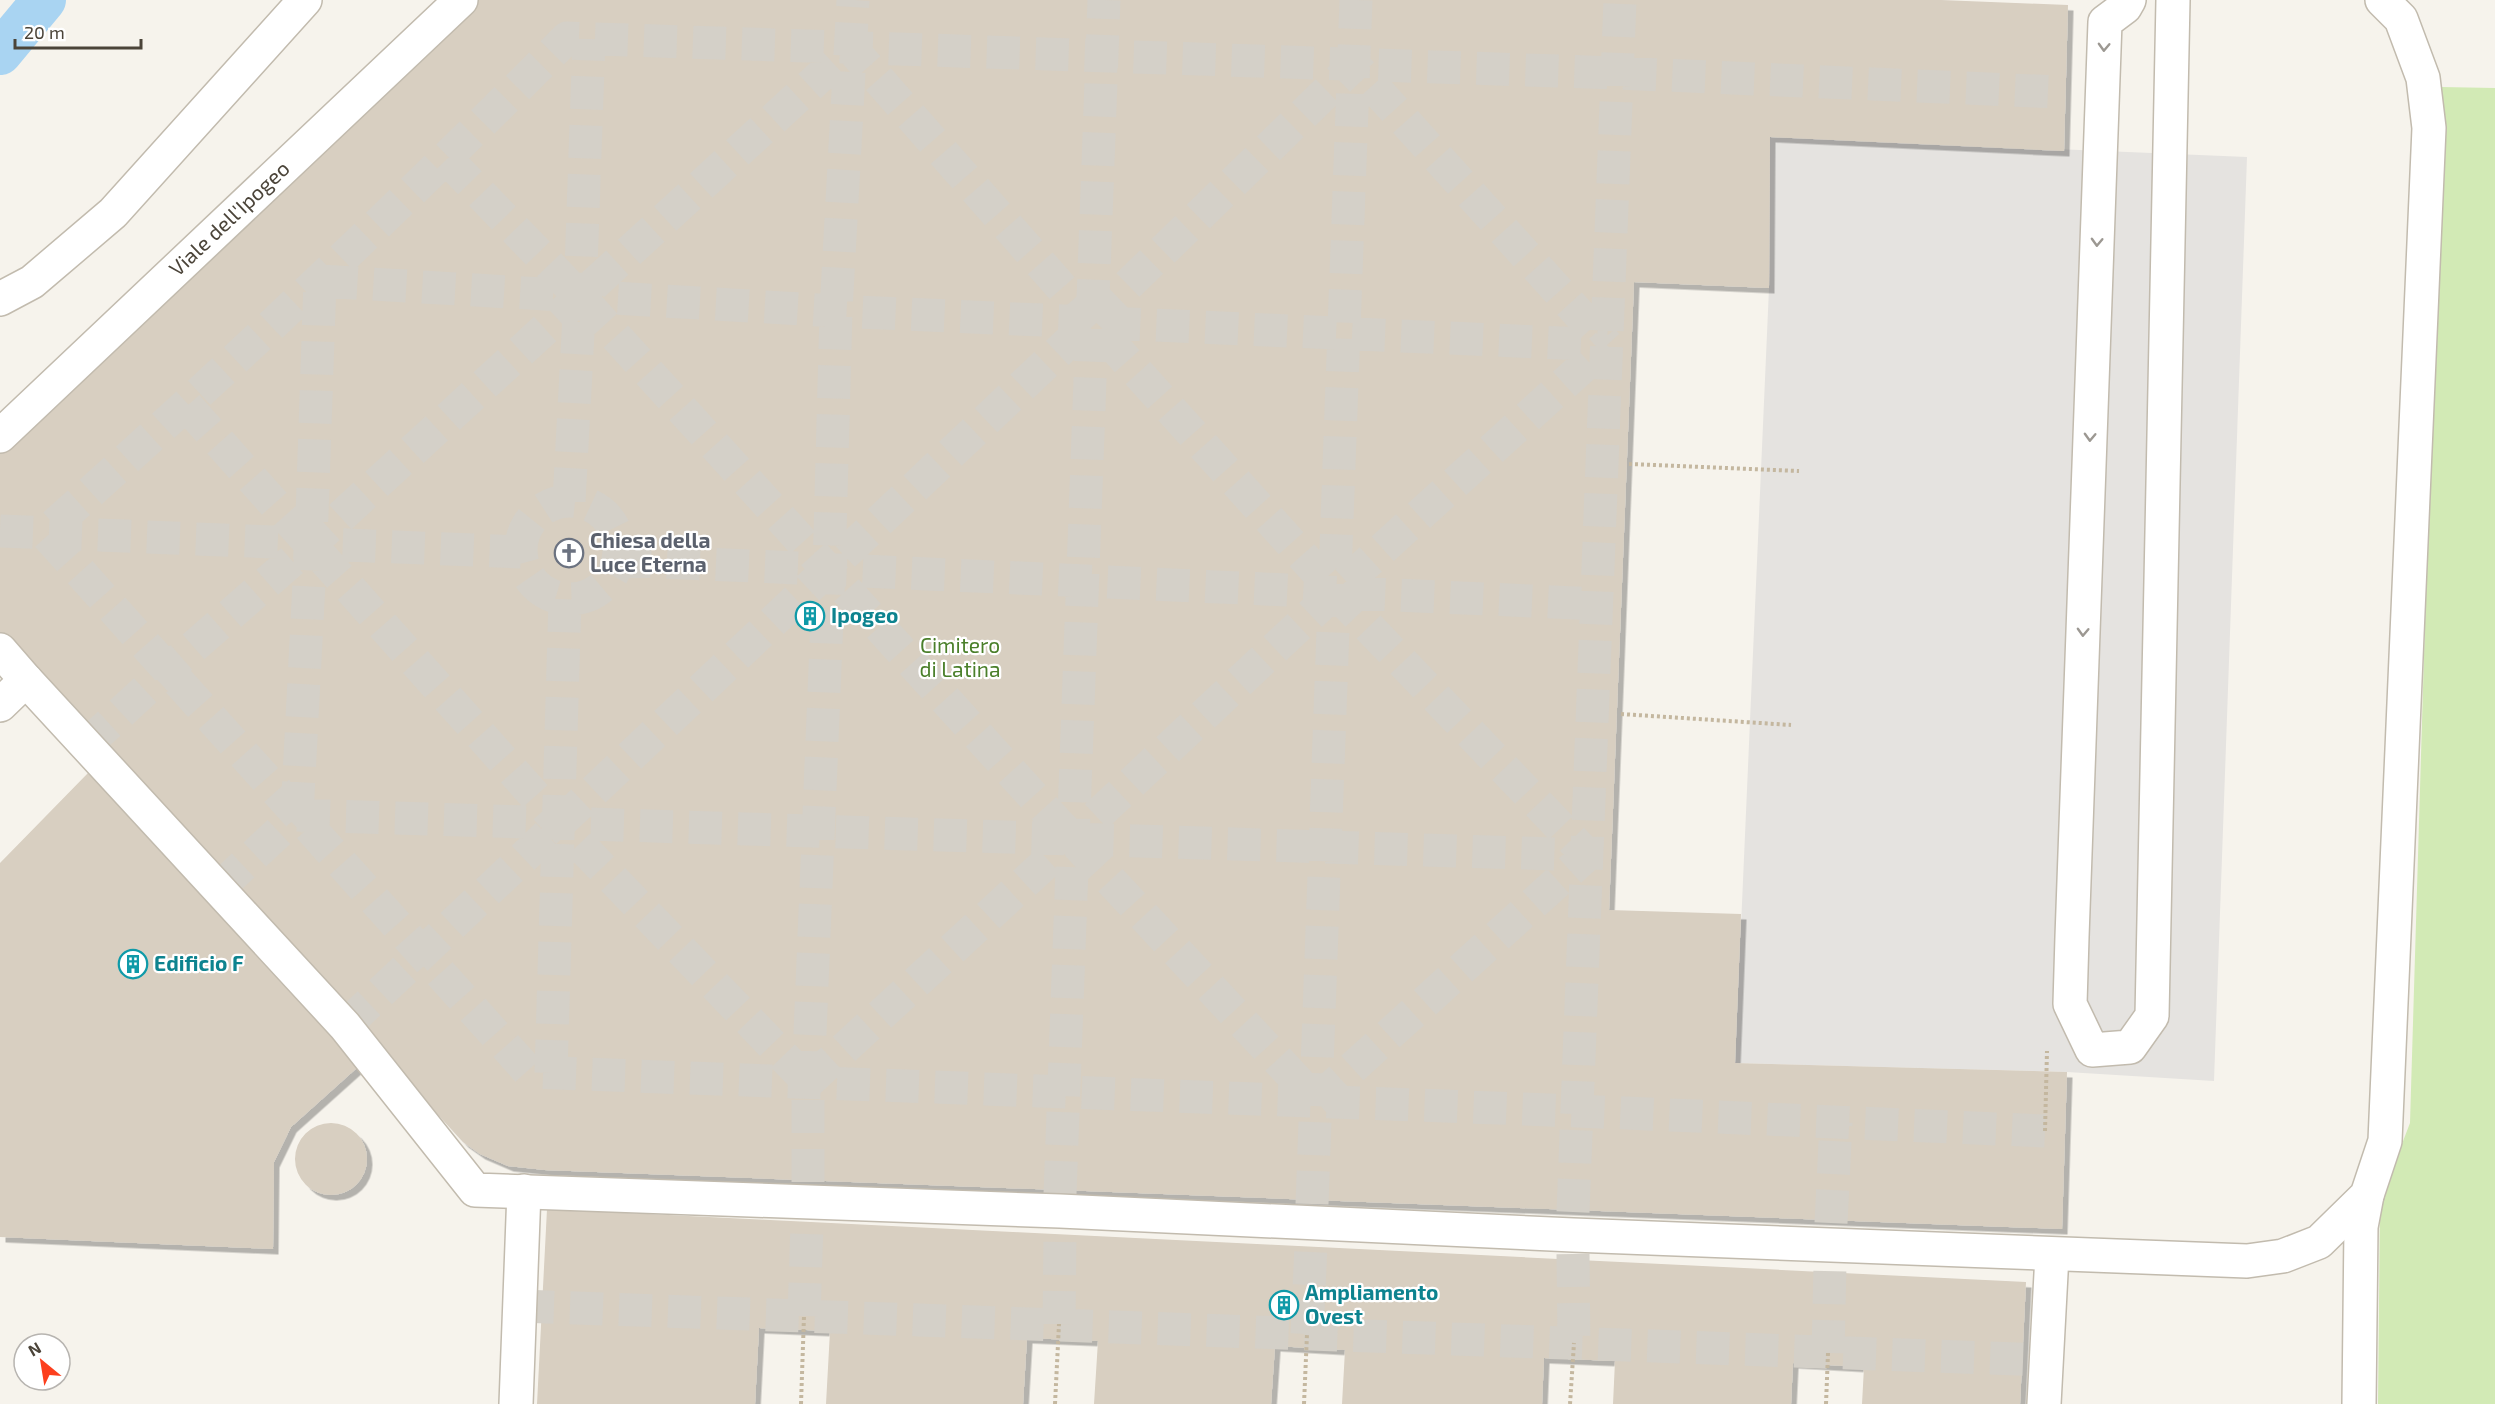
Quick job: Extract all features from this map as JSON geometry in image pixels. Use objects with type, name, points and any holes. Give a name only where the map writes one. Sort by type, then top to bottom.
[{"type":"lane","points":[[0,299],[32,282],[113,213],[305,0]]},
{"type":"lane","name":"Viale dell'Ipogeo","points":[[0,436],[461,0]]},
{"type":"lane","points":[[2129,0],[2125,7],[2105,22],[2072,938],[2070,1004],[2092,1050],[2130,1047],[2152,1016],[2174,0]]},
{"type":"lane","points":[[2359,1404],[2361,1227],[2367,1195],[2385,1141],[2429,128],[2423,78],[2401,19],[2382,0]]},
{"type":"lane","points":[[0,650],[351,1034],[475,1190],[1831,1244],[2052,1255],[2247,1261],[2283,1256],[2319,1242],[2367,1195]]},
{"type":"lane","points":[[0,705],[26,680]]},
{"type":"lane","points":[[516,1404],[524,1191]]},
{"type":"lane","points":[[2044,1404],[2052,1255]]},
{"type":"path","points":[[1629,464],[1800,471]]},
{"type":"path","points":[[1621,714],[1791,725]]},
{"type":"path","points":[[2045,1131],[2047,1048]]},
{"type":"path","points":[[801,1404],[804,1316]]},
{"type":"path","points":[[1055,1404],[1059,1324]]},
{"type":"path","points":[[1304,1404],[1306,1334]]},
{"type":"path","points":[[1570,1404],[1574,1343]]},
{"type":"path","points":[[1826,1404],[1828,1353]]},
{"type":"green space","points":[[2441,87],[2495,88],[2495,1404],[2378,1404],[2380,1201],[2410,1123]]},
{"type":"shaded area","points":[[1770,137],[2247,157],[2214,1081],[2067,1072],[1735,1063],[1769,288]]},
{"type":"building","name":"Cimitero di Latina","points":[[476,0],[1941,0],[2068,5],[2064,151],[1770,137],[1769,288],[1634,282],[1609,910],[1741,914],[1735,1063],[2067,1072],[2062,1229],[545,1170],[508,1166],[480,1154],[463,1142],[0,636],[0,446]]},
{"type":"building","name":"Edificio F","points":[[88,773],[359,1066],[291,1127],[274,1162],[273,1249],[0,1237],[0,863]]},
{"type":"building","points":[[338,1123],[357,1133],[365,1145],[367,1159],[365,1173],[357,1185],[345,1193],[324,1195],[305,1185],[297,1173],[295,1152],[305,1133],[317,1125]]},
{"type":"building","name":"Ampliamento Ovest","points":[[547,1209],[2026,1282],[2020,1404],[1862,1404],[1864,1367],[1793,1363],[1791,1404],[1613,1404],[1615,1361],[1544,1358],[1542,1404],[1342,1404],[1345,1350],[1275,1346],[1271,1404],[1094,1404],[1098,1341],[1027,1338],[1023,1404],[826,1404],[830,1331],[759,1328],[755,1404],[537,1404]]},
{"type":"waterway","points":[[0,53],[44,0]]},
{"type":"tunnel","points":[[808,1182],[808,1082],[829,570],[836,311],[853,0]]},
{"type":"tunnel","points":[[1060,1194],[1104,0]]},
{"type":"tunnel","points":[[1312,1204],[1356,0]]},
{"type":"tunnel","points":[[1573,1212],[1620,0]]},
{"type":"tunnel","points":[[2045,1131],[529,1072],[45,533],[310,289],[567,38],[1617,73],[2058,92]]},
{"type":"tunnel","points":[[569,501],[580,297],[589,39]]},
{"type":"tunnel","points":[[85,746],[167,670],[311,544],[851,48],[1091,321],[1335,592],[1587,855]]},
{"type":"tunnel","points":[[345,1026],[1091,321],[1354,65],[1607,345]]},
{"type":"tunnel","points":[[447,159],[580,297],[1072,839],[1316,1101]]},
{"type":"tunnel","points":[[297,815],[311,544],[320,281],[836,311],[1607,345]]},
{"type":"tunnel","points":[[808,1082],[1072,839],[1335,592],[1607,345]]},
{"type":"tunnel","points":[[187,406],[560,824],[808,1082]]},
{"type":"tunnel","points":[[570,501],[589,505],[604,516],[615,531],[619,550],[615,569],[604,584],[589,595],[570,599],[551,595],[536,584],[525,569],[521,550],[525,531],[536,516],[551,505],[570,501]]},
{"type":"tunnel","points":[[0,531],[521,552]]},
{"type":"tunnel","points":[[618,560],[1597,604]]},
{"type":"tunnel","points":[[551,1073],[565,599]]},
{"type":"tunnel","points":[[297,815],[1587,855]]},
{"type":"tunnel","points":[[219,888],[297,815]]},
{"type":"tunnel","points":[[1316,1101],[1587,855]]},
{"type":"tunnel","points":[[1831,1223],[1836,1122]]},
{"type":"tunnel","points":[[804,1316],[807,1223]]},
{"type":"tunnel","points":[[1059,1324],[1060,1234]]},
{"type":"tunnel","points":[[1307,1334],[1311,1245]]},
{"type":"tunnel","points":[[1573,1254],[1574,1343]]},
{"type":"tunnel","points":[[1828,1353],[1830,1265]]},
{"type":"tunnel","points":[[521,1306],[2047,1360]]},
{"type":"place","name":"Chiesa della Luce Eterna","points":[[569,553]]},
{"type":"place","name":"Ipogeo","points":[[810,616]]},
{"type":"place","name":"Edificio F","points":[[133,964]]},
{"type":"place","name":"Ampliamento Ovest","points":[[1284,1305]]}]
